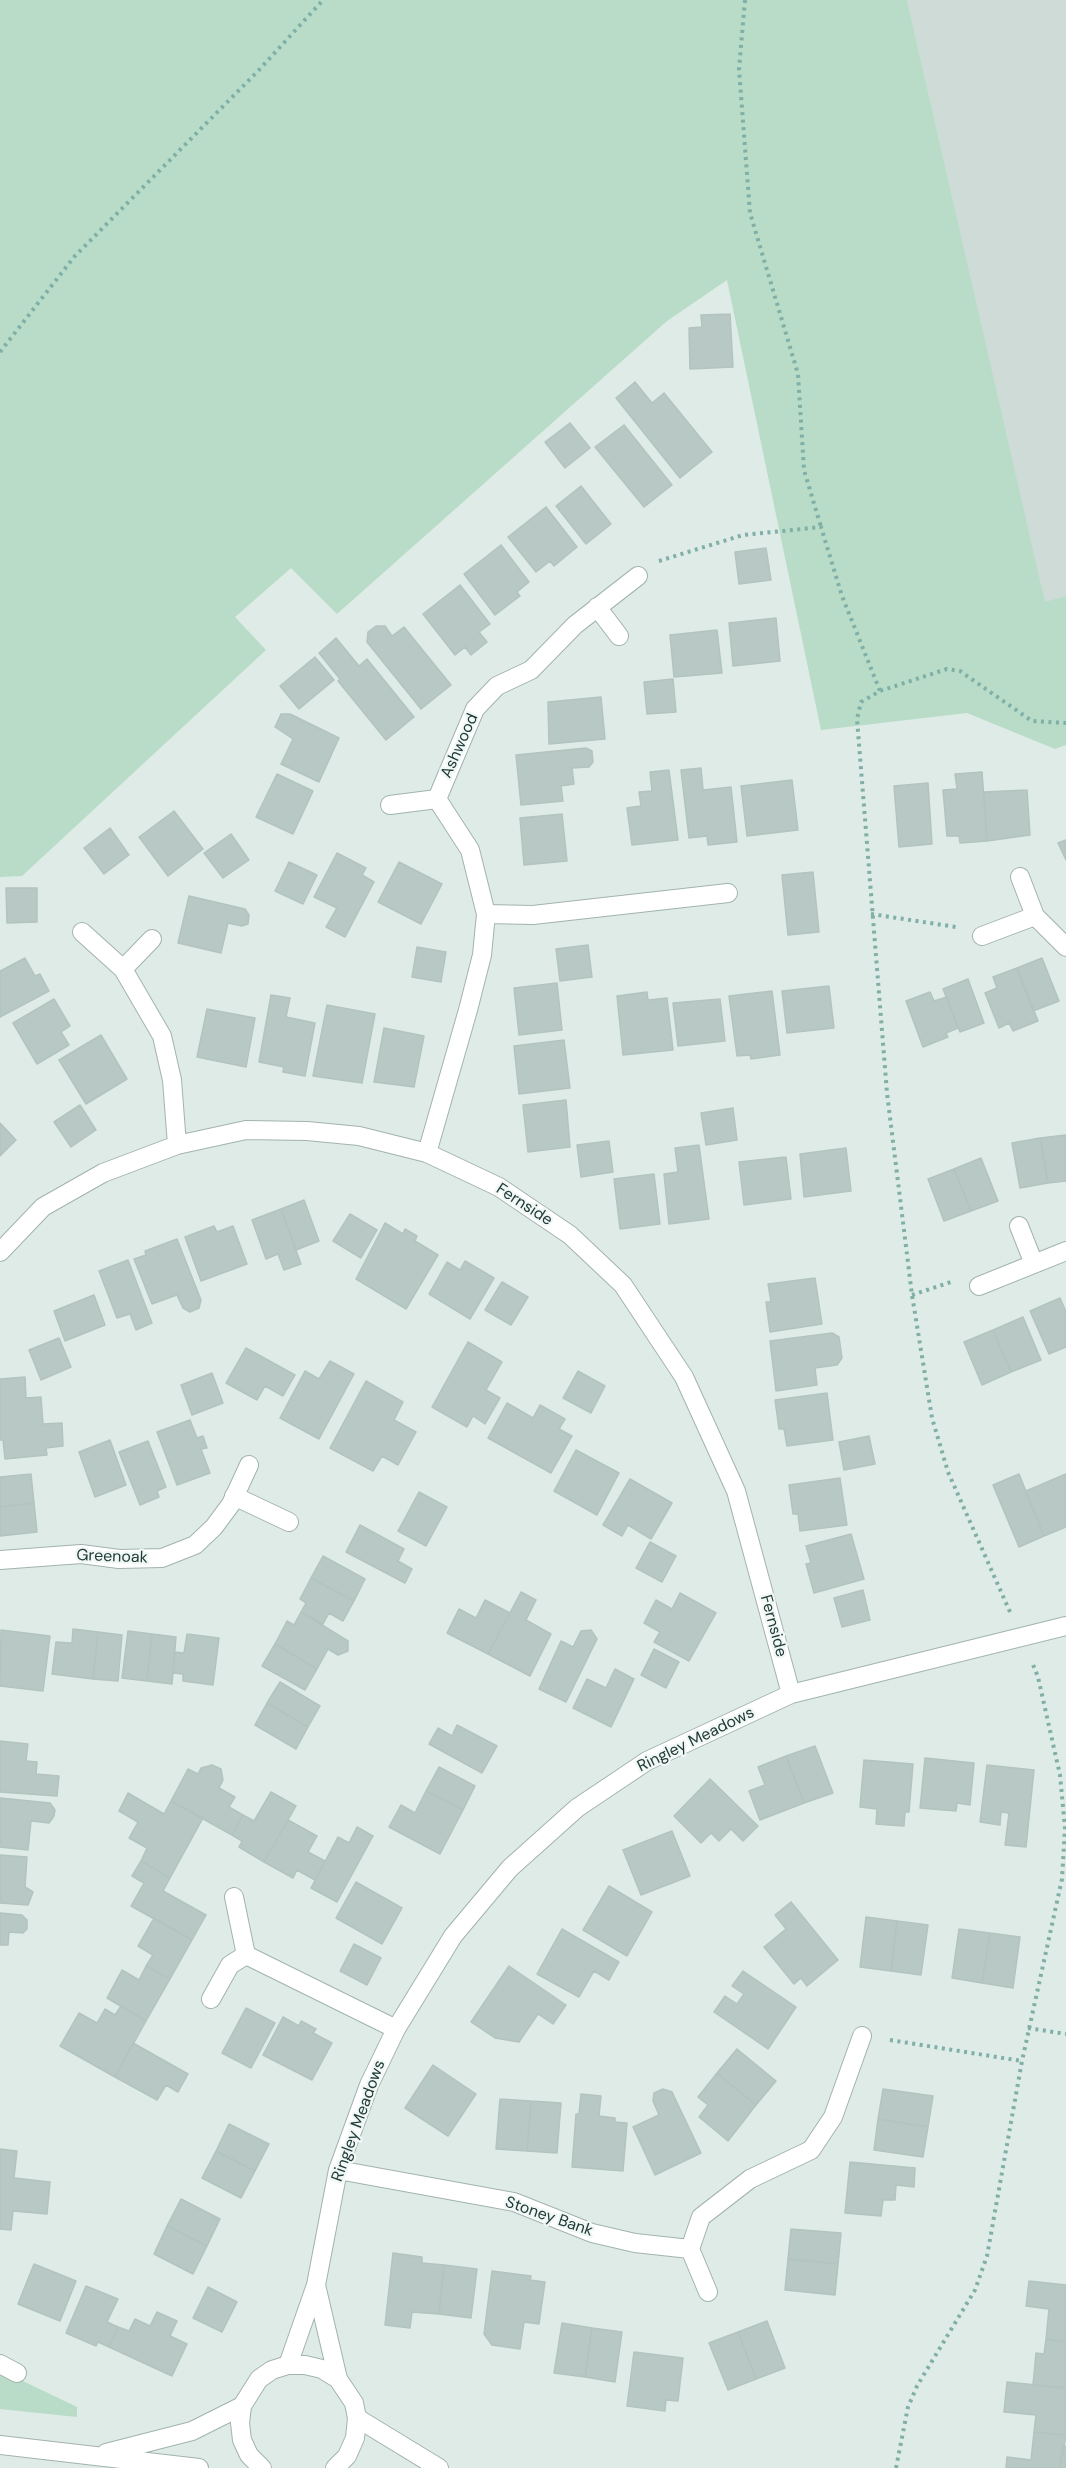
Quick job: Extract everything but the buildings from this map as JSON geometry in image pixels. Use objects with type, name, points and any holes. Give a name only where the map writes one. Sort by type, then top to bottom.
[{"type":"street","name":"Ashwood","points":[[437,799],[475,709],[498,686],[531,670],[575,625],[638,576]]},
{"type":"street","points":[[597,607],[619,636]]},
{"type":"street","name":"Ashwood","points":[[390,805],[437,799]]},
{"type":"street","name":"Ashwood","points":[[426,1153],[482,955],[486,914],[470,850],[437,799]]},
{"type":"street","points":[[1020,876],[1035,916],[1066,947]]},
{"type":"street","points":[[486,914],[533,915],[728,893]]},
{"type":"street","points":[[982,936],[1035,916]]},
{"type":"street","points":[[82,932],[123,969],[162,1036],[172,1080],[177,1145]]},
{"type":"street","points":[[123,969],[152,939]]},
{"type":"street","name":"Fernside","points":[[0,1252],[43,1207],[103,1173],[177,1145],[246,1130],[306,1131],[359,1136],[426,1153],[499,1187],[570,1234],[623,1285],[684,1377],[736,1491],[791,1694]]},
{"type":"street","points":[[1019,1226],[1034,1264]]},
{"type":"street","points":[[979,1286],[1066,1251]]},
{"type":"street","name":"Greenoak","points":[[0,1560],[81,1554],[119,1559],[162,1558],[195,1545],[214,1527],[234,1496],[249,1464]]},
{"type":"street","points":[[234,1496],[289,1522]]},
{"type":"street","name":"Ringley Meadows","points":[[288,2365],[316,2285],[338,2170],[369,2085],[396,2029],[453,1936],[510,1868],[577,1808],[647,1761],[791,1694],[1066,1626]]},
{"type":"street","points":[[234,1897],[246,1956]]},
{"type":"street","points":[[246,1956],[396,2029]]},
{"type":"street","points":[[211,1999],[230,1965],[246,1956]]},
{"type":"street","points":[[708,2292],[690,2248],[701,2217],[750,2179],[811,2150],[833,2117],[862,2036]]},
{"type":"street","name":"Stoney Bank","points":[[338,2170],[514,2202],[592,2233],[635,2243],[690,2248]]},
{"type":"street","name":"Ringley Meadows","points":[[316,2285],[338,2379],[350,2397],[357,2418]]},
{"type":"street","points":[[0,2364],[17,2373]]},
{"type":"street","points":[[262,2468],[249,2455],[242,2440],[240,2422],[242,2406],[259,2379],[272,2370],[288,2365],[305,2365],[322,2369],[338,2379]]},
{"type":"street","points":[[96,2456],[192,2432],[242,2406]]},
{"type":"street","points":[[335,2468],[347,2456],[355,2438],[357,2418],[439,2468]]},
{"type":"street","points":[[0,2445],[199,2468]]},
{"type":"path","points":[[0,352],[74,257],[259,70],[323,0]]},
{"type":"path","points":[[745,0],[739,69],[750,213],[798,374],[804,470],[842,596],[880,691]]},
{"type":"path","points":[[638,576],[664,557],[743,535],[821,526]]},
{"type":"path","points":[[896,2468],[908,2407],[917,2386],[975,2290],[987,2256],[1028,2028],[1062,1880],[1065,1828],[1059,1775],[1038,1677],[948,1472],[932,1418],[912,1295],[887,1093],[857,719],[861,702],[880,691],[947,669],[960,671],[1032,721],[1066,723]]},
{"type":"path","points":[[871,914],[958,927],[982,936]]},
{"type":"path","points":[[912,1295],[965,1277],[979,1286]]},
{"type":"path","points":[[1028,2028],[1066,2034]]},
{"type":"path","points":[[862,2036],[1022,2061]]},
{"type":"shaded area","points":[[907,0],[1066,0],[1066,596],[1045,603]]},
{"type":"green space","points":[[0,0],[907,0],[1045,602],[1066,596],[1066,745],[1055,749],[967,713],[821,730],[727,280],[667,321],[337,614],[291,568],[235,617],[266,650],[22,876],[0,877]]},
{"type":"green space","points":[[0,2370],[77,2407],[77,2417],[0,2409]]}]
